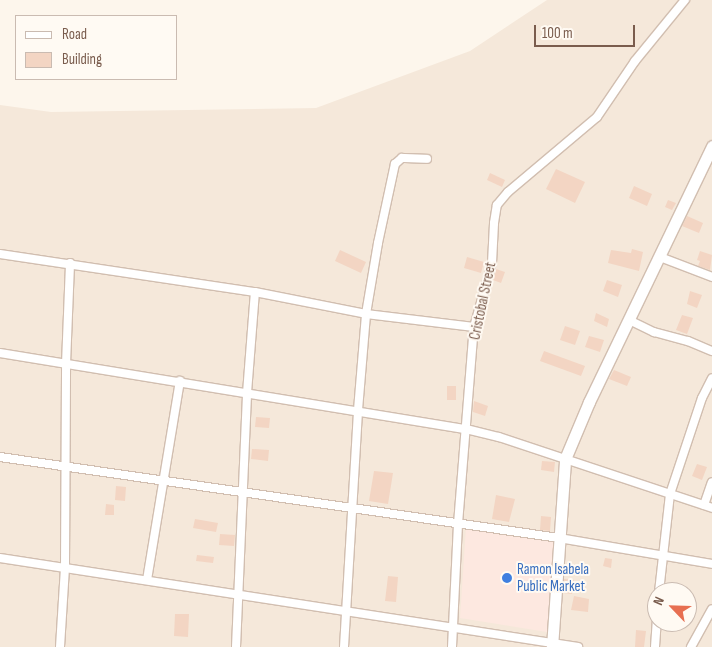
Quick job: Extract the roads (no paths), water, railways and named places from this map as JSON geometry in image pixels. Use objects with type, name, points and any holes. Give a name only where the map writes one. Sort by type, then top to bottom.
[{"type":"main road","points":[[552,645],[565,459],[589,402],[711,150]]},
{"type":"street","name":"Cristobal Street","points":[[452,647],[458,524],[474,328],[492,263],[494,216],[501,198],[597,117],[635,61],[685,0]]},
{"type":"street","points":[[344,647],[354,509],[358,410],[366,314],[378,244],[395,164],[402,158],[427,159]]},
{"type":"street","points":[[0,254],[255,292],[366,314],[474,328]]},
{"type":"street","points":[[660,257],[712,277]]},
{"type":"street","points":[[60,647],[65,568],[66,364],[70,263]]},
{"type":"street","points":[[236,647],[247,393],[255,292]]},
{"type":"street","points":[[629,320],[654,332],[688,341],[712,351]]},
{"type":"street","points":[[0,353],[466,429],[499,437],[708,507],[712,482]]},
{"type":"street","points":[[660,582],[670,494],[702,398],[712,378]]},
{"type":"street","points":[[147,580],[180,381]]},
{"type":"street","points":[[0,457],[558,538],[662,554],[712,564]]},
{"type":"street","points":[[0,558],[552,645],[578,647]]},
{"type":"street","points":[[691,647],[712,609]]},
{"type":"street","points":[[655,647],[656,632]]},
{"type":"place","name":"Ramon Isabela Public Market","points":[[507,578]]}]
